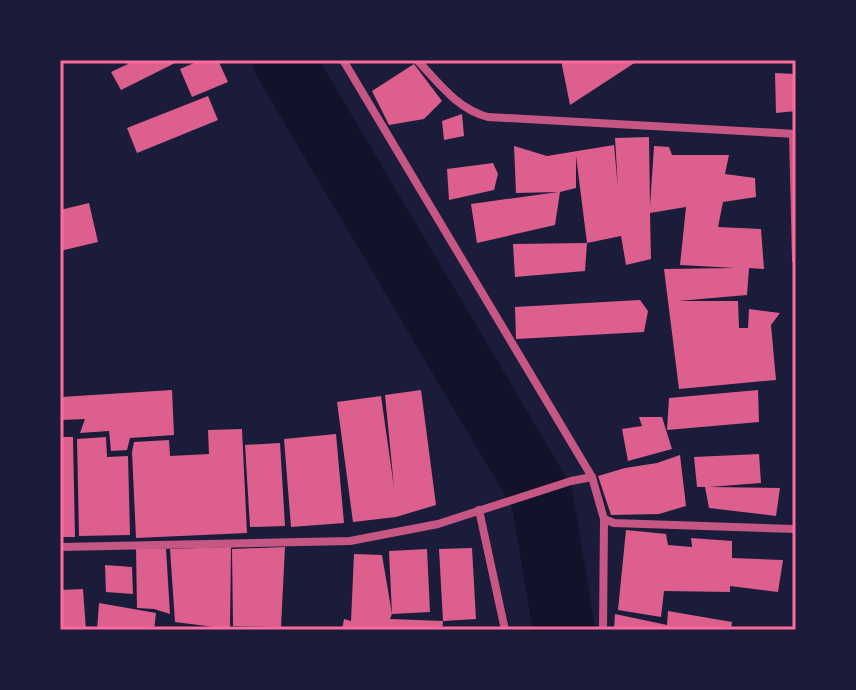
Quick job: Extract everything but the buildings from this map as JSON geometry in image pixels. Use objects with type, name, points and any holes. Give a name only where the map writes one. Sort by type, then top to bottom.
[{"type":"street","points":[[343,60],[592,477],[604,519],[603,630]]},
{"type":"street","points":[[417,60],[454,100],[475,114],[488,117],[794,134],[796,260]]},
{"type":"street","points":[[60,547],[350,541],[438,524],[592,477]]},
{"type":"street","points":[[483,509],[505,630]]},
{"type":"street","points":[[604,519],[622,525],[672,523],[796,529]]},
{"type":"waterway","points":[[283,60],[542,497],[564,630]]}]
